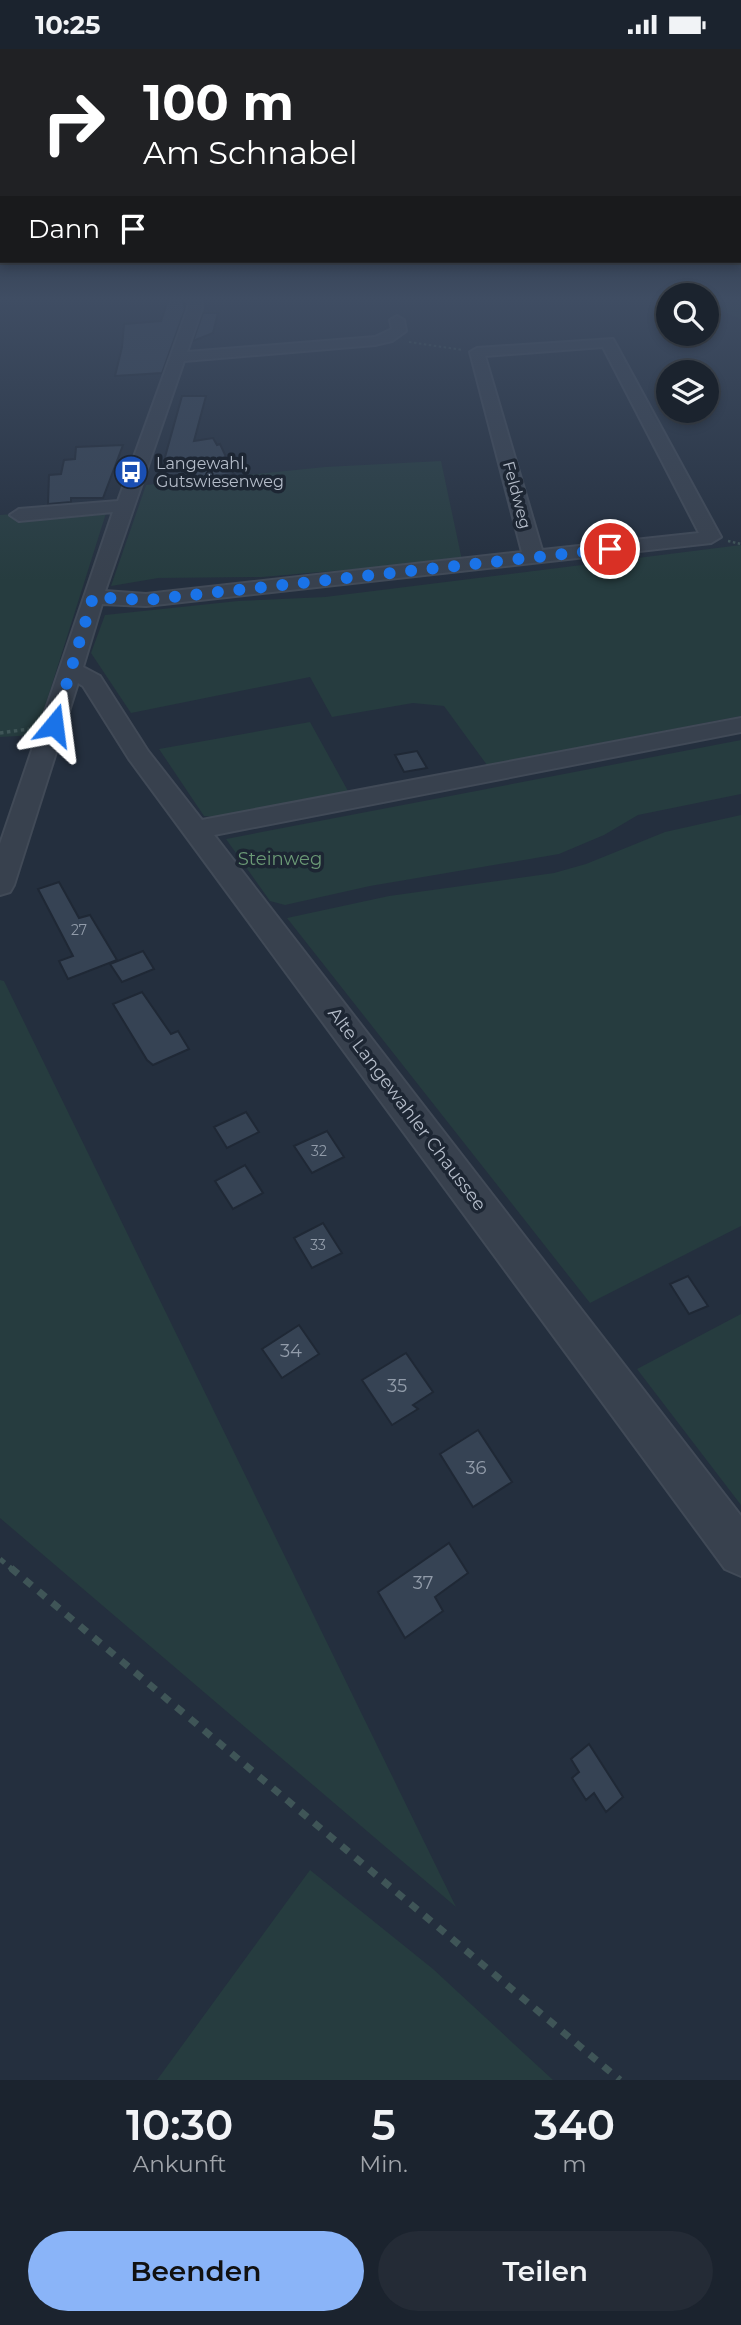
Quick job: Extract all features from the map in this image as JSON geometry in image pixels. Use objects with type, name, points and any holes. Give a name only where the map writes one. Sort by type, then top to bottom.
[{"type":"street","points":[[0,885],[124,506],[136,455],[163,392]]},
{"type":"street","name":"Feldweg","points":[[488,392],[534,558]]},
{"type":"street","points":[[93,597],[146,600],[711,537],[634,392]]},
{"type":"street","points":[[19,515],[124,506]]},
{"type":"street","name":"Alte Langewahler Chaussee","points":[[70,669],[92,681],[138,754],[741,1553]]},
{"type":"street","points":[[195,830],[741,725]]},
{"type":"path","points":[[0,1559],[621,2080]]},
{"type":"green space","points":[[441,461],[462,560],[262,577],[158,578],[111,586],[146,485],[325,467]]},
{"type":"green space","points":[[108,507],[36,735],[0,737],[0,515]]},
{"type":"green space","points":[[741,545],[741,716],[487,765],[444,706],[413,703],[332,717],[310,677],[131,713],[91,653],[105,615],[238,601],[325,597]]},
{"type":"green space","points":[[310,722],[348,791],[214,817],[204,816],[159,749]]},
{"type":"green space","name":"Steinweg","points":[[741,740],[741,794],[638,815],[604,835],[559,854],[370,886],[285,905],[270,901],[226,839]]},
{"type":"green space","points":[[741,815],[741,1226],[590,1303],[287,918],[389,896],[554,873],[586,864],[665,832]]},
{"type":"green space","points":[[0,980],[4,981],[456,1907],[0,1518]]},
{"type":"green space","points":[[741,1314],[741,1505],[637,1369]]},
{"type":"green space","points":[[310,1870],[433,1969],[553,2080],[157,2080]]},
{"type":"building","points":[[182,396],[206,396],[194,441],[213,438],[217,445],[220,444],[234,474],[197,478],[195,474],[160,475]]},
{"type":"building","points":[[123,445],[103,498],[71,498],[71,502],[48,504],[49,475],[61,474],[64,460],[75,459],[76,447]]},
{"type":"building","points":[[417,751],[427,768],[404,772],[395,755]]},
{"type":"building","points":[[59,882],[79,918],[90,915],[117,960],[68,979],[59,961],[73,956],[38,889]]},
{"type":"building","points":[[143,951],[154,969],[122,982],[110,964]]},
{"type":"building","points":[[142,992],[171,1034],[178,1031],[189,1049],[153,1065],[147,1060],[113,1004]]},
{"type":"building","points":[[246,1112],[259,1132],[227,1148],[214,1127]]},
{"type":"building","points":[[327,1131],[344,1157],[312,1173],[294,1146]]},
{"type":"building","points":[[245,1165],[263,1193],[233,1209],[215,1181]]},
{"type":"building","points":[[323,1223],[342,1253],[312,1268],[294,1238]]},
{"type":"building","points":[[688,1276],[708,1306],[689,1314],[670,1284]]},
{"type":"building","points":[[299,1325],[319,1354],[282,1378],[262,1349]]},
{"type":"building","points":[[406,1353],[433,1392],[413,1405],[418,1409],[392,1425],[362,1380]]},
{"type":"building","points":[[478,1430],[512,1482],[473,1507],[440,1454]]},
{"type":"building","points":[[449,1543],[468,1573],[435,1597],[443,1611],[405,1638],[378,1592]]},
{"type":"building","points":[[589,1744],[623,1797],[606,1812],[594,1793],[586,1800],[572,1778],[579,1772],[571,1759]]},
{"type":"place","name":"Langewahl, Gutswiesenweg","points":[[131,472]]},
{"type":"route","points":[[54,725],[93,597],[146,600],[610,549]]}]
